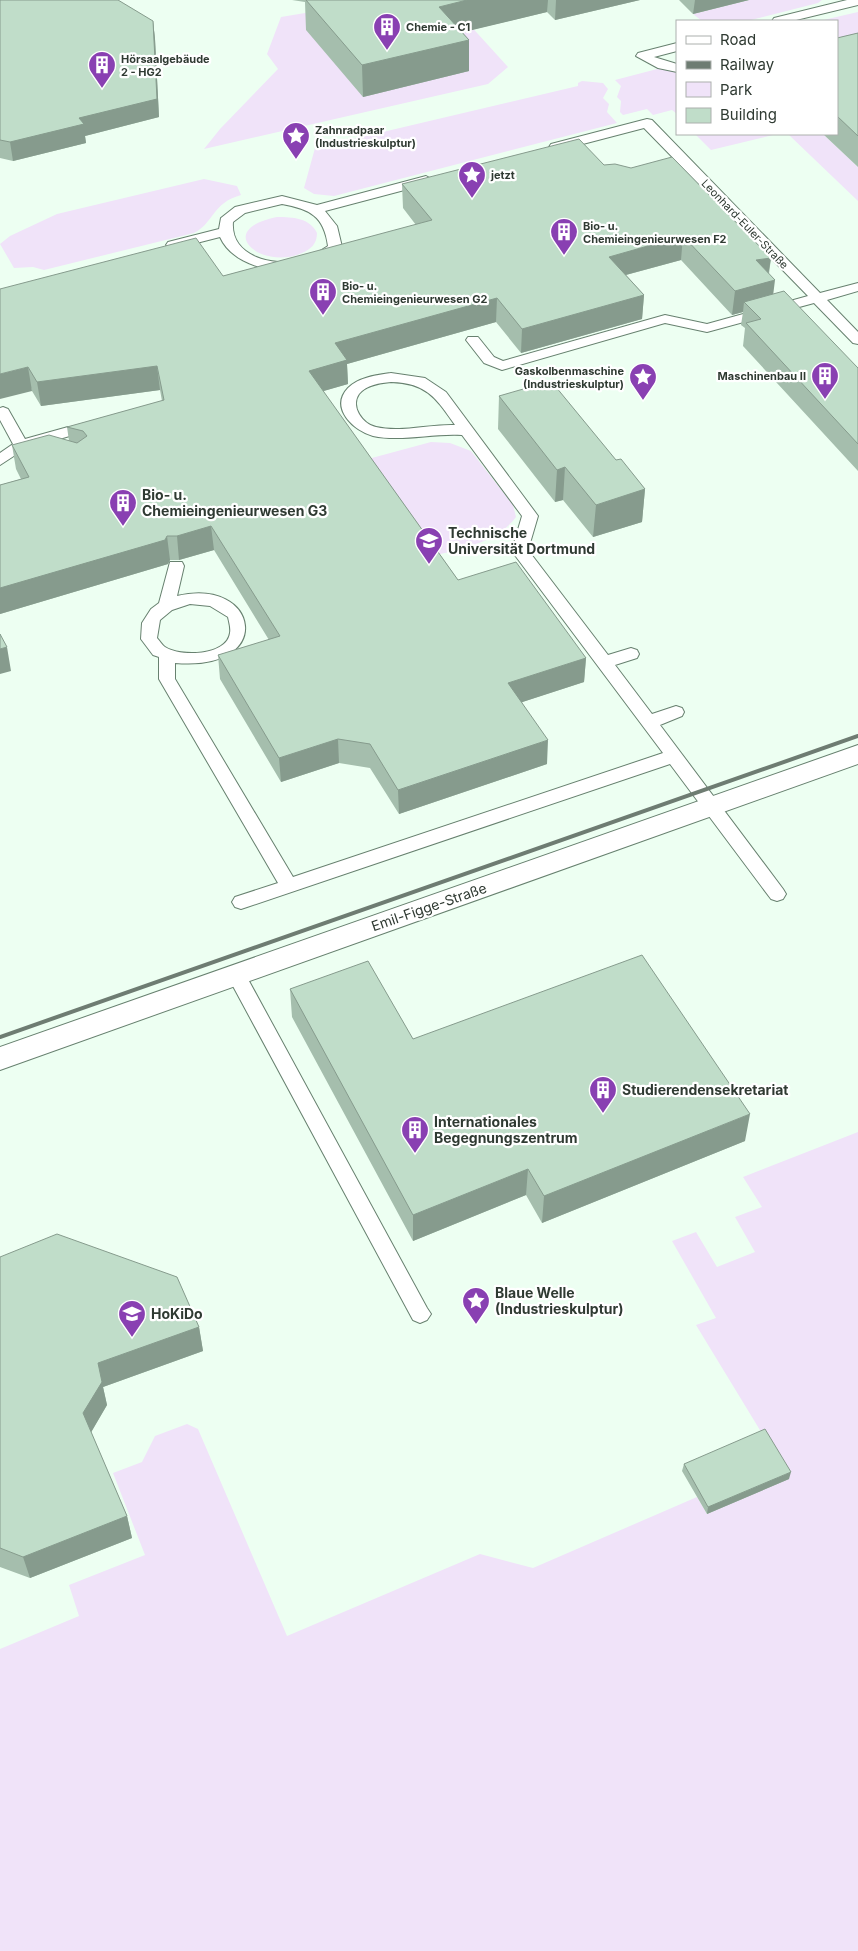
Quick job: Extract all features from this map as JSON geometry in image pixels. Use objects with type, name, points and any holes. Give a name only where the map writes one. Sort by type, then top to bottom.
[{"type":"street","name":"Emil-Figge-Straße","points":[[0,1059],[858,754]]},
{"type":"lane","points":[[806,17],[829,0]]},
{"type":"lane","points":[[785,20],[806,17],[858,1]]},
{"type":"lane","points":[[676,47],[642,56],[662,65],[676,68]]},
{"type":"lane","name":"Leonhard-Euler-Straße","points":[[540,151],[647,123],[858,340]]},
{"type":"lane","points":[[317,208],[444,176]]},
{"type":"lane","points":[[282,200],[303,202],[317,208],[330,226],[334,236],[335,247],[326,255],[307,262],[271,267],[256,264],[243,257],[232,246],[224,232],[226,222],[240,210],[282,200]]},
{"type":"lane","points":[[160,248],[224,232]]},
{"type":"lane","points":[[473,340],[489,360],[502,366],[665,319],[707,328],[858,287]]},
{"type":"lane","points":[[466,431],[427,430],[388,433],[374,430],[361,425],[353,418],[349,408],[349,399],[366,382],[381,377],[398,376],[415,378],[429,385],[438,394],[466,431],[530,516],[520,550],[777,894]]},
{"type":"lane","points":[[3,412],[20,445],[55,454]]},
{"type":"lane","points":[[0,460],[20,445],[68,432]]},
{"type":"lane","points":[[167,605],[176,566]]},
{"type":"lane","points":[[190,599],[214,601],[232,611],[239,627],[233,644],[215,656],[190,660],[167,656],[154,647],[148,634],[150,622],[167,605],[190,599]]},
{"type":"lane","points":[[605,662],[631,654]]},
{"type":"lane","points":[[167,656],[167,679],[289,886]]},
{"type":"lane","points":[[649,722],[676,712]]},
{"type":"lane","points":[[241,902],[674,756]]},
{"type":"lane","points":[[236,975],[420,1314]]},
{"type":"green space","points":[[749,0],[822,0],[818,3],[751,20],[701,20],[693,14]]},
{"type":"green space","points":[[323,10],[458,12],[508,67],[488,84],[204,149],[220,129],[278,69],[267,54],[281,17]]},
{"type":"green space","points":[[858,12],[858,57],[838,62],[838,20],[823,20]]},
{"type":"green space","points":[[661,68],[676,71],[676,113],[672,110],[653,115],[647,109],[623,115],[620,112],[621,101],[617,97],[621,86],[615,80]]},
{"type":"green space","points":[[582,81],[603,83],[608,89],[603,98],[609,104],[607,112],[617,123],[334,196],[314,194],[304,188],[315,148],[578,86],[578,83]]},
{"type":"green space","points":[[696,135],[773,135],[711,150]]},
{"type":"green space","points":[[789,135],[824,135],[858,167],[858,201]]},
{"type":"green space","points":[[204,179],[237,186],[241,195],[224,203],[201,229],[194,233],[44,270],[33,267],[14,268],[0,244],[10,236],[57,214]]},
{"type":"green space","points":[[277,217],[300,219],[310,224],[317,233],[313,246],[302,253],[287,257],[272,257],[259,253],[250,247],[246,239],[248,231],[258,223]]},
{"type":"green space","points":[[431,442],[450,443],[471,451],[513,505],[516,517],[497,534],[486,540],[425,558],[357,462]]},
{"type":"green space","points":[[858,1132],[858,1951],[0,1951],[0,1649],[79,1616],[69,1585],[145,1555],[113,1473],[142,1462],[155,1436],[187,1424],[198,1429],[287,1636],[480,1554],[533,1568],[697,1497],[707,1514],[789,1478],[696,1325],[716,1318],[672,1241],[696,1232],[717,1267],[755,1252],[735,1217],[762,1207],[743,1177]]},
{"type":"building","name":"Hörsaalgebäude 2 - HG2","points":[[0,0],[118,0],[153,21],[157,99],[79,118],[84,124],[10,142],[0,140]]},
{"type":"building","points":[[306,0],[467,0],[439,7],[469,40],[362,65]]},
{"type":"building","points":[[858,33],[858,136],[838,117],[838,38]]},
{"type":"building","points":[[579,139],[604,165],[615,164],[631,168],[672,157],[771,258],[756,260],[775,280],[735,291],[683,236],[609,257],[644,295],[522,329],[497,298],[335,343],[347,360],[309,371],[458,580],[516,562],[586,658],[508,683],[548,740],[398,790],[370,744],[338,739],[279,758],[218,655],[280,636],[211,526],[177,536],[167,536],[165,540],[0,588],[0,485],[29,477],[12,445],[49,435],[77,443],[87,436],[83,431],[67,427],[164,400],[157,366],[37,382],[28,367],[0,374],[0,289],[196,238],[223,276],[432,220],[402,184]]},
{"type":"building","points":[[784,291],[858,368],[858,444],[746,323],[761,319],[744,302]]},
{"type":"building","points":[[551,381],[616,460],[621,459],[645,489],[596,505],[565,467],[557,470],[499,396]]},
{"type":"building","points":[[0,634],[7,647],[0,649]]},
{"type":"building","points":[[642,955],[750,1114],[544,1196],[528,1169],[413,1215],[290,989],[368,961],[413,1039]]},
{"type":"building","points":[[57,1234],[177,1277],[199,1327],[98,1363],[102,1382],[83,1413],[127,1516],[23,1557],[0,1548],[0,1257]]},
{"type":"building","points":[[765,1429],[791,1472],[708,1507],[684,1464]]},
{"type":"railway","points":[[0,1037],[858,736]]},
{"type":"place","name":"Chemie - C1","points":[[387,51]]},
{"type":"place","name":"Hörsaalgebäude 2 - HG2","points":[[102,89]]},
{"type":"place","name":"Zahnradpaar (Industrieskulptur)","points":[[296,160]]},
{"type":"place","name":"jetzt","points":[[472,199]]},
{"type":"place","name":"Bio- u. Chemieingenieurwesen F2","points":[[564,256]]},
{"type":"place","name":"Bio- u. Chemieingenieurwesen G2","points":[[323,316]]},
{"type":"place","name":"Maschinenbau II","points":[[825,400]]},
{"type":"place","name":"Gaskolbenmaschine (Industrieskulptur)","points":[[643,401]]},
{"type":"place","name":"Bio- u. Chemieingenieurwesen G3","points":[[123,527]]},
{"type":"place","name":"Technische Universität Dortmund","points":[[429,565]]},
{"type":"place","name":"Studierendensekretariat","points":[[603,1114]]},
{"type":"place","name":"Internationales Begegnungszentrum","points":[[415,1154]]},
{"type":"place","name":"Blaue Welle (Industrieskulptur)","points":[[476,1325]]},
{"type":"place","name":"HoKiDo","points":[[132,1338]]}]
